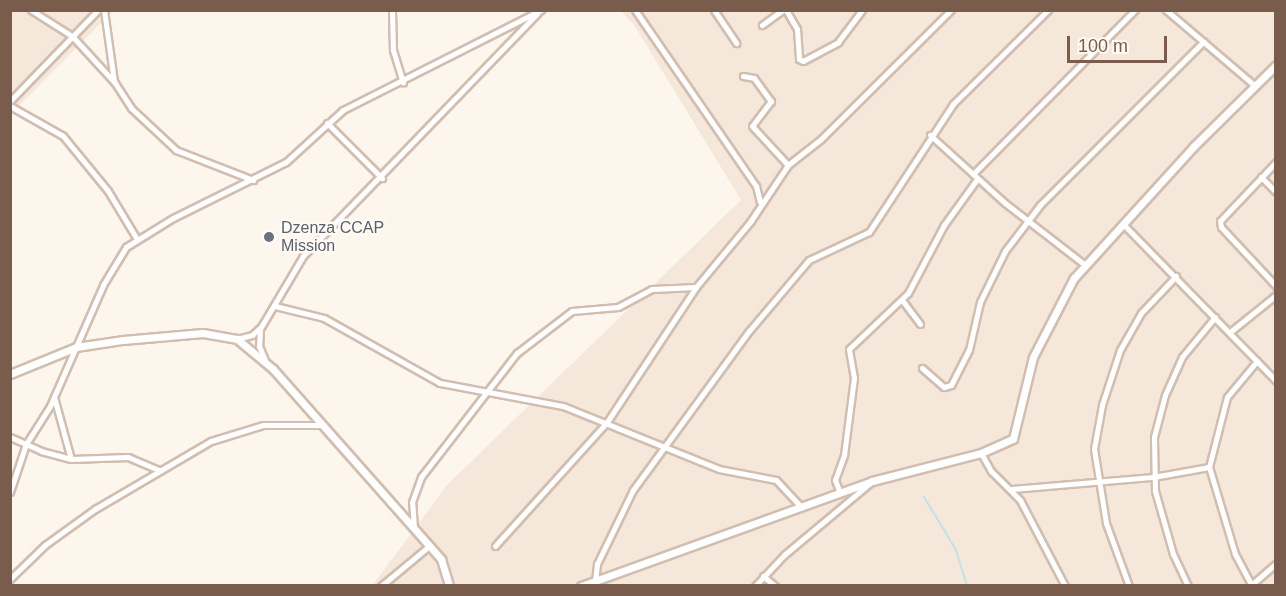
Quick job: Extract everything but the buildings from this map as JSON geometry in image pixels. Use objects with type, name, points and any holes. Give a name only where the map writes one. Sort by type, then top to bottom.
[{"type":"street","points":[[31,10],[72,36],[115,83],[131,108],[176,150],[253,180]]},
{"type":"street","points":[[10,101],[98,10]]},
{"type":"street","points":[[104,10],[115,83]]},
{"type":"street","points":[[392,10],[393,50],[403,82]]},
{"type":"street","points":[[635,10],[756,186],[760,204]]},
{"type":"street","points":[[714,10],[736,44]]},
{"type":"street","points":[[762,25],[784,10],[797,29],[799,59],[803,61],[838,42],[862,10]]},
{"type":"street","points":[[495,546],[607,422],[696,287],[750,222],[788,165],[821,139],[951,10]]},
{"type":"street","points":[[595,581],[597,564],[626,501],[663,444],[690,413],[748,331],[809,260],[825,250],[856,241],[874,227],[930,135],[968,88],[1048,10]]},
{"type":"street","points":[[840,493],[836,480],[844,455],[854,378],[849,348],[902,300],[923,271],[944,225],[975,176],[1135,10]]},
{"type":"street","points":[[1166,10],[1254,85]]},
{"type":"street","points":[[10,492],[26,444],[54,396],[113,266],[137,239],[291,158],[327,123],[366,97],[403,82],[541,11]]},
{"type":"street","points":[[10,374],[76,347],[203,333],[237,339],[252,335],[261,327],[275,306],[303,256],[382,178],[541,11]]},
{"type":"street","points":[[922,368],[944,387],[951,385],[969,350],[992,273],[1027,221],[1203,42]]},
{"type":"street","points":[[581,585],[872,482],[981,453],[1016,435],[1042,336],[1084,264],[1275,65]]},
{"type":"street","points":[[743,76],[754,78],[771,101],[752,126],[788,165]]},
{"type":"street","points":[[10,106],[63,136],[108,191],[137,239]]},
{"type":"street","points":[[327,123],[382,178]]},
{"type":"street","points":[[930,135],[1027,221],[1084,264]]},
{"type":"street","points":[[1275,162],[1220,221],[1221,227],[1275,286]]},
{"type":"street","points":[[1261,177],[1275,192]]},
{"type":"street","points":[[1123,224],[1176,276],[1275,381]]},
{"type":"street","points":[[1129,585],[1110,535],[1094,448],[1113,369],[1141,313],[1176,276]]},
{"type":"street","points":[[415,530],[412,502],[421,477],[518,353],[568,312],[618,307],[652,288],[696,287]]},
{"type":"street","points":[[1230,332],[1275,295]]},
{"type":"street","points":[[902,300],[920,324]]},
{"type":"street","points":[[275,306],[324,318],[432,380],[551,402],[733,473],[776,480],[801,507]]},
{"type":"street","points":[[1188,585],[1173,554],[1153,477],[1154,437],[1165,395],[1182,357],[1215,317]]},
{"type":"street","points":[[261,327],[259,346],[265,360]]},
{"type":"street","points":[[237,339],[265,360],[429,546],[441,560],[449,585]]},
{"type":"street","points":[[1257,361],[1227,397],[1209,467],[1235,554],[1251,585],[1275,563]]},
{"type":"street","points":[[54,396],[71,459]]},
{"type":"street","points":[[10,579],[52,540],[159,470],[211,441],[263,425],[320,425]]},
{"type":"street","points":[[10,437],[71,459],[128,457],[159,470]]},
{"type":"street","points":[[981,453],[1000,482],[1012,489],[1053,557],[1065,585]]},
{"type":"street","points":[[1012,489],[1098,479],[1153,477],[1209,467]]},
{"type":"street","points":[[755,585],[872,482]]},
{"type":"street","points":[[381,585],[429,546]]},
{"type":"street","points":[[763,576],[775,585]]},
{"type":"shaded area","points":[[11,11],[113,11],[11,114]]},
{"type":"shaded area","points":[[621,11],[1275,11],[1275,585],[372,586],[448,484],[741,200],[634,25]]},
{"type":"waterway","points":[[924,497],[956,550],[967,586]]},
{"type":"place","name":"Dzenza CCAP Mission","points":[[269,237]]}]
